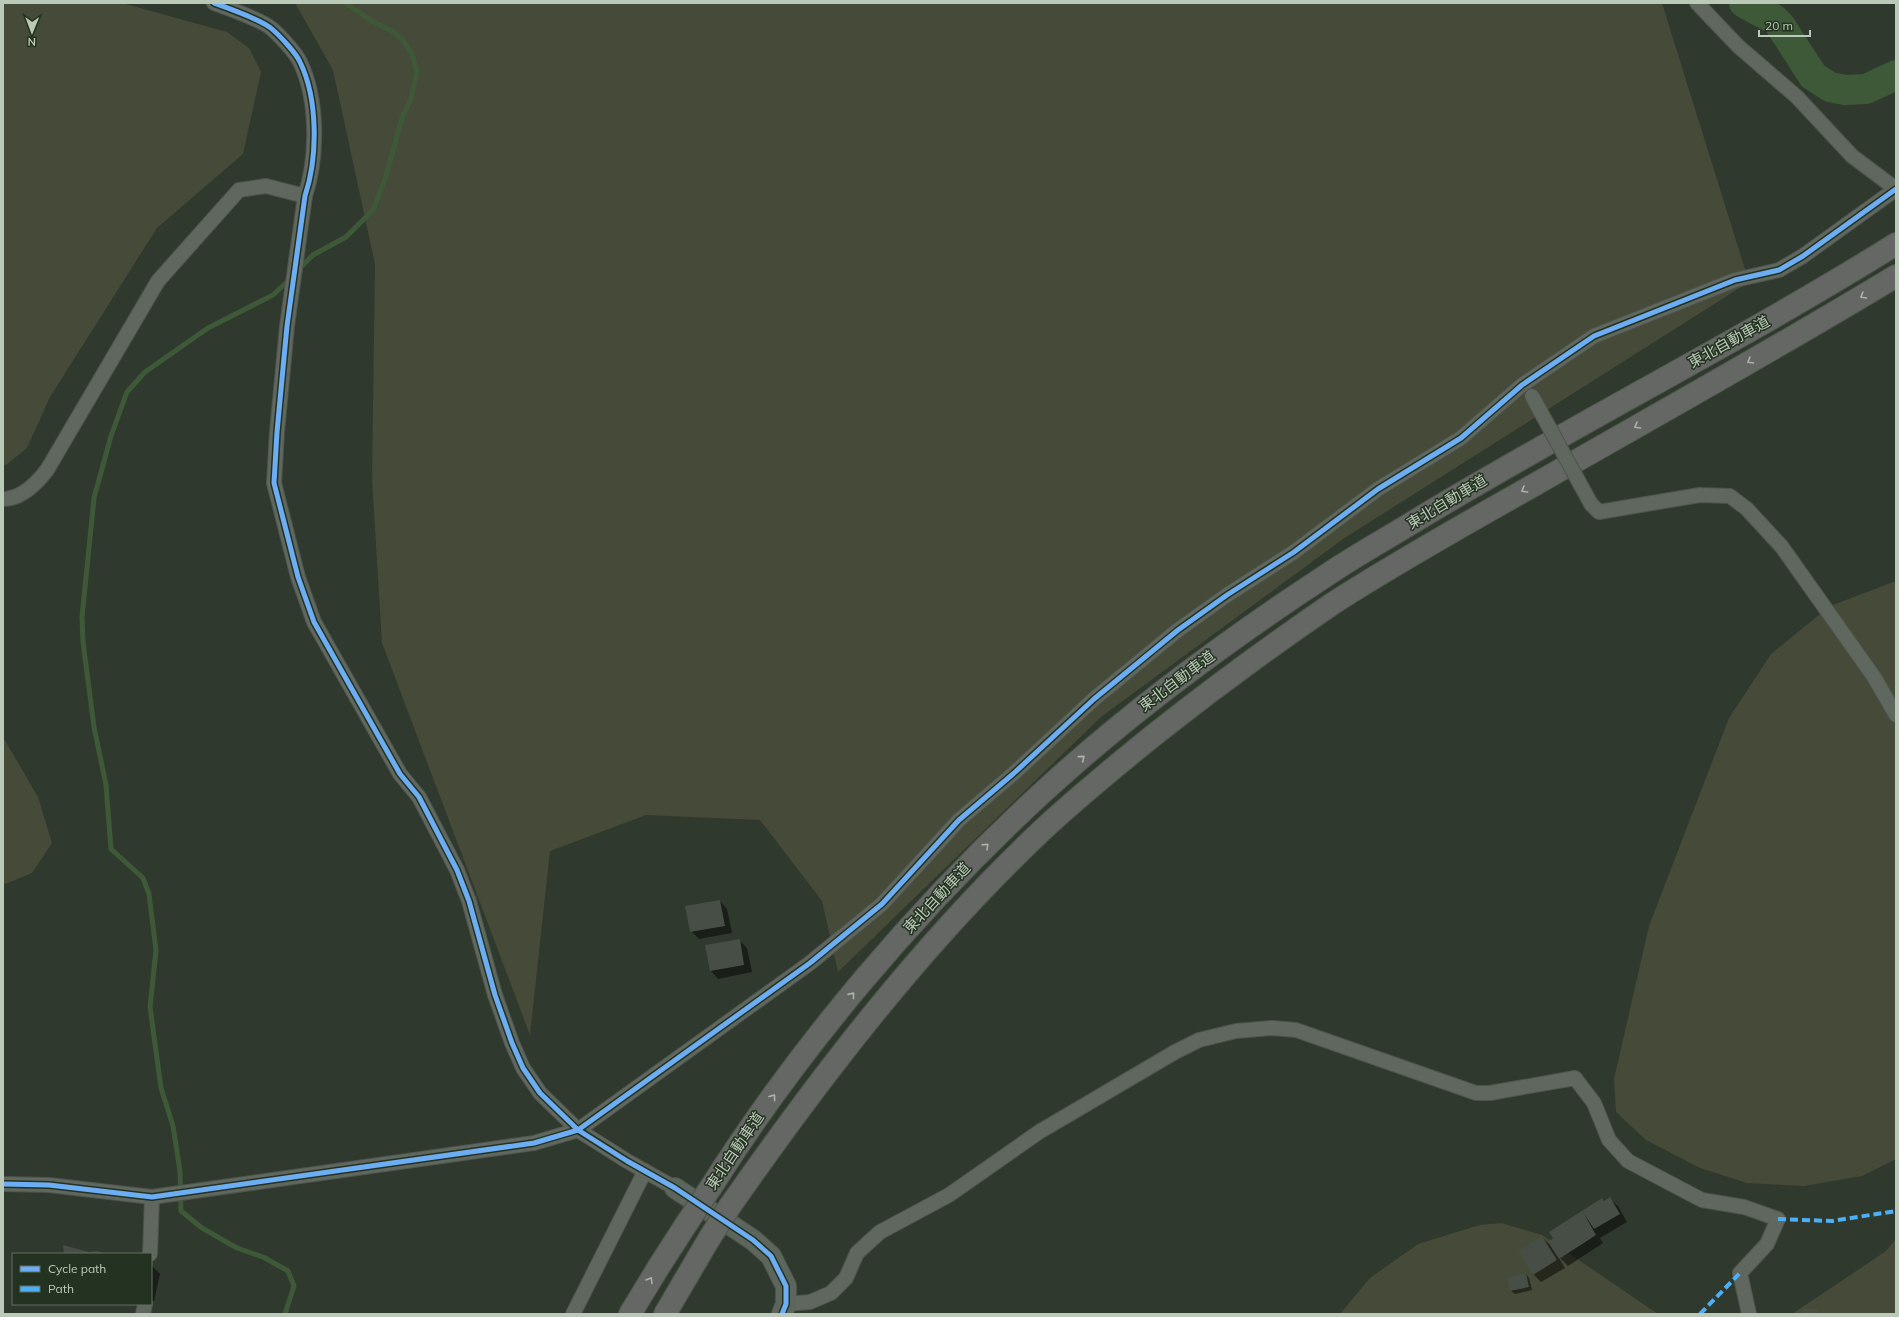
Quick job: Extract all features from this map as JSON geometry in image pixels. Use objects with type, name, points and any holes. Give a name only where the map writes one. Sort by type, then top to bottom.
[{"type":"highway","name":"東北自動車道","points":[[630,1314],[737,1145],[798,1062],[906,932],[972,861],[1043,792],[1157,695],[1247,628],[1346,563],[1460,494],[1780,313],[1896,244]]},
{"type":"highway","name":"東北自動車道","points":[[665,1314],[730,1206],[841,1054],[894,988],[969,904],[1034,837],[1111,770],[1191,706],[1269,648],[1335,603],[1418,550],[1896,276]]},
{"type":"street","points":[[214,3],[271,28],[300,60],[310,87],[315,136],[310,181],[305,196],[292,294],[277,432],[274,483],[298,577],[314,622],[400,774],[420,797],[457,870],[469,902],[495,995],[512,1043],[523,1068],[540,1093],[578,1130],[675,1188],[753,1240],[772,1256],[786,1286],[784,1309],[810,1302],[832,1293],[846,1278],[857,1253],[880,1232],[948,1195],[1040,1132],[1175,1052],[1199,1040],[1236,1031],[1272,1028],[1296,1030],[1476,1093],[1490,1093],[1575,1078],[1594,1103],[1609,1140],[1628,1161],[1702,1200],[1744,1207],[1778,1219],[1767,1244],[1740,1273],[1749,1314]]},
{"type":"street","points":[[3,1184],[49,1186],[158,1196],[534,1143],[578,1130],[810,963],[882,904],[960,820],[1013,774],[1094,699],[1167,639],[1227,595],[1294,552],[1378,489],[1461,438],[1522,385],[1594,336],[1735,280],[1779,270],[1803,256],[1896,190],[1852,156],[1797,97],[1738,46],[1697,3]]},
{"type":"street","points":[[3,499],[10,499],[35,484],[47,470],[158,281],[239,190],[266,186],[305,196]]},
{"type":"street","points":[[1522,385],[1532,396],[1591,504],[1599,512],[1700,495],[1730,496],[1747,509],[1782,547],[1874,677],[1896,715]]},
{"type":"street","points":[[573,1314],[645,1171]]},
{"type":"street","points":[[150,1253],[158,1196]]},
{"type":"green space","points":[[3,3],[122,3],[227,32],[249,48],[261,72],[243,154],[157,228],[50,397],[27,448],[6,465],[3,465]]},
{"type":"green space","points":[[295,3],[1662,3],[1749,282],[1343,539],[1101,717],[838,972],[822,901],[760,820],[646,815],[550,851],[530,1035],[382,643],[372,479],[375,264],[333,70]]},
{"type":"green space","points":[[1896,581],[1896,1159],[1862,1176],[1804,1186],[1747,1183],[1700,1168],[1646,1140],[1616,1112],[1614,1079],[1649,926],[1729,718],[1771,654],[1830,606]]},
{"type":"green space","points":[[3,737],[38,797],[52,843],[32,873],[3,885]]},
{"type":"green space","points":[[1501,1223],[1542,1235],[1658,1314],[1340,1314],[1370,1278],[1418,1244],[1480,1225]]},
{"type":"green space","points":[[1896,1239],[1896,1314],[1792,1314],[1886,1251]]},
{"type":"building","points":[[720,900],[725,926],[690,932],[685,906]]},
{"type":"building","points":[[740,939],[744,965],[710,971],[705,945]]},
{"type":"building","points":[[1610,1197],[1620,1214],[1594,1229],[1583,1212],[1596,1235],[1559,1259],[1548,1242],[1553,1238],[1549,1232],[1602,1198],[1604,1201]]},
{"type":"building","points":[[1542,1236],[1557,1260],[1533,1275],[1518,1251]]},
{"type":"building","points":[[63,1245],[89,1252],[97,1251],[104,1253],[64,1253]]},
{"type":"building","points":[[1526,1273],[1529,1287],[1510,1291],[1507,1277]]},
{"type":"building","points":[[1803,1309],[1818,1309],[1818,1314],[1803,1314]]},
{"type":"waterway","points":[[298,270],[313,255],[346,237],[373,210],[386,176],[402,118],[411,99],[417,72],[412,54],[402,39],[392,31],[374,22],[345,3]]},
{"type":"waterway","points":[[1744,3],[1774,19],[1780,25],[1813,76],[1830,87],[1845,90],[1866,89],[1896,75]]},
{"type":"waterway","points":[[285,1314],[294,1286],[288,1271],[263,1257],[237,1248],[202,1228],[181,1211],[180,1171],[173,1126],[161,1088],[150,1007],[156,950],[149,894],[143,878],[111,849],[106,785],[94,727],[83,642],[82,617],[94,498],[111,436],[127,392],[145,372],[208,328],[273,295],[290,279]]},
{"type":"marked path","points":[[1778,1219],[1832,1221],[1896,1211]]},
{"type":"marked path","points":[[1700,1314],[1740,1273]]},
{"type":"cycle path","points":[[214,3],[253,18],[275,32],[288,45],[298,58],[306,77],[313,110],[314,146],[309,181],[305,196],[287,326],[277,432],[274,483],[298,577],[314,622],[400,774],[419,797],[457,870],[469,901],[495,995],[512,1043],[523,1068],[540,1093],[578,1130],[627,1161],[675,1188],[753,1240],[771,1256],[786,1286],[786,1304],[782,1314]]},
{"type":"cycle path","points":[[3,1184],[49,1185],[152,1197],[534,1143],[578,1130],[810,963],[882,904],[959,820],[1013,774],[1094,699],[1178,630],[1227,595],[1294,552],[1378,489],[1461,438],[1522,385],[1594,336],[1735,280],[1779,270],[1803,256],[1896,189]]}]
